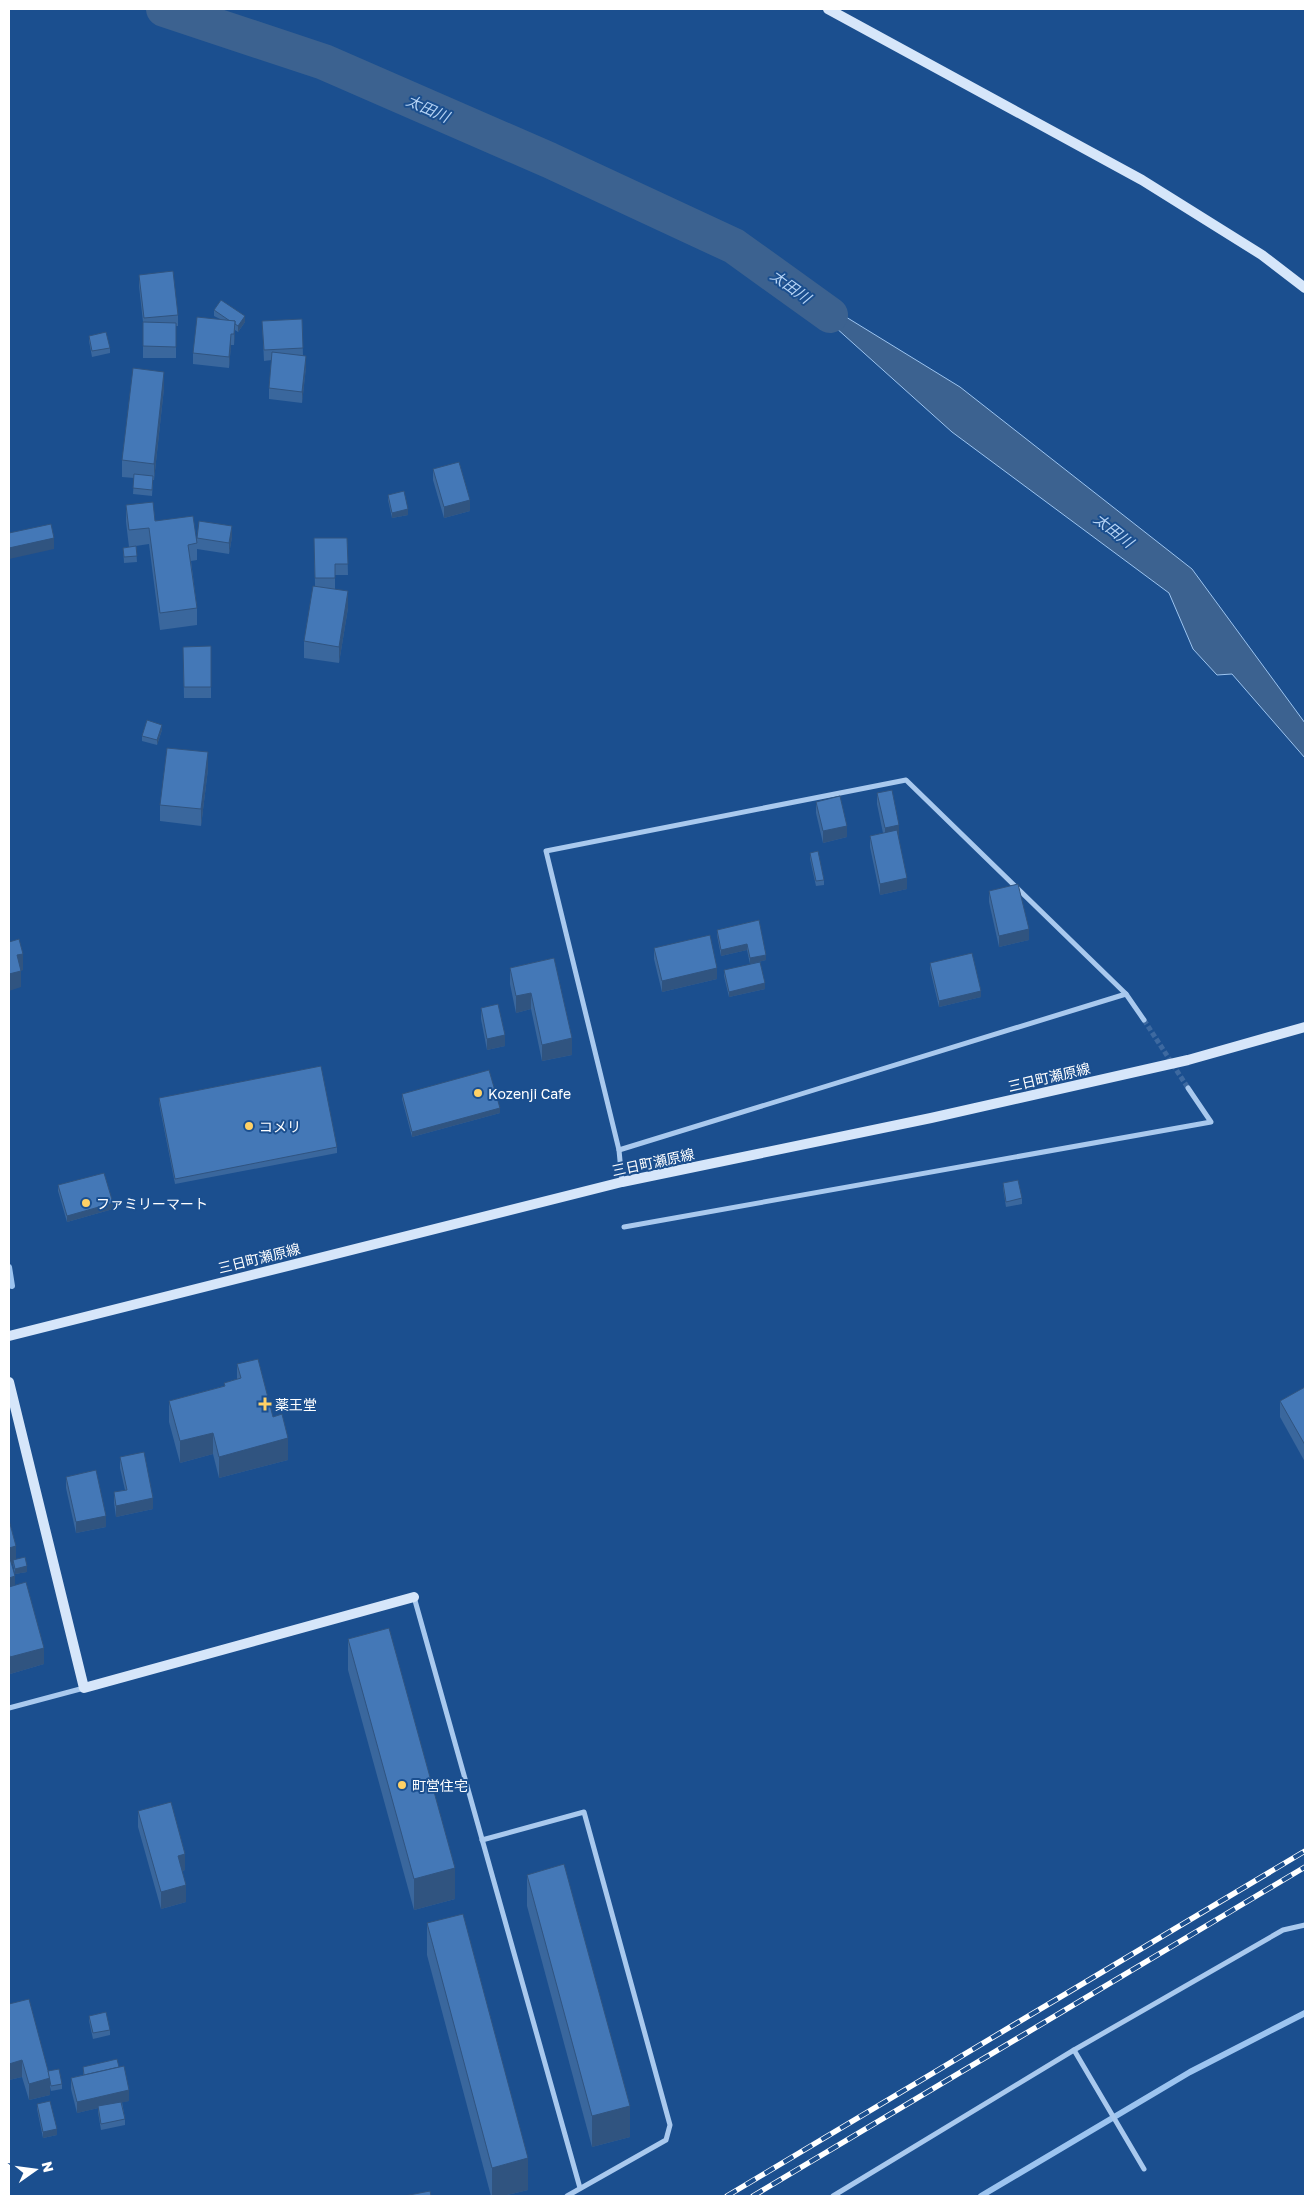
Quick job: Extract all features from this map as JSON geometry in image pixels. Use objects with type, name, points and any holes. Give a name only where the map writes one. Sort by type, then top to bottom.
[{"type":"main road","points":[[828,9],[1142,180],[1262,255],[1305,288]]},
{"type":"main road","name":"三日町瀬原線","points":[[9,1336],[622,1182],[930,1118],[1188,1060],[1305,1027]]},
{"type":"main road","points":[[9,1382],[84,1688],[414,1597]]},
{"type":"street","points":[[622,1182],[619,1150],[546,852],[906,780],[1126,994],[1144,1020]]},
{"type":"street","points":[[619,1150],[1126,994]]},
{"type":"street","points":[[624,1227],[1211,1122],[1188,1088]]},
{"type":"street","points":[[414,1597],[580,2188]]},
{"type":"street","points":[[9,1708],[84,1688]]},
{"type":"street","points":[[482,1840],[584,1812],[670,2125],[666,2140],[567,2196]]},
{"type":"street","points":[[833,2196],[1074,2050],[1283,1930],[1305,1925]]},
{"type":"street","points":[[1074,2050],[1144,2169]]},
{"type":"water","points":[[776,274],[960,387],[1192,569],[1305,723],[1305,758],[1232,674],[1217,675],[1193,649],[1169,593],[952,432]]},
{"type":"building","points":[[173,271],[178,315],[144,318],[139,275]]},
{"type":"building","points":[[221,300],[245,316],[238,326],[235,324],[235,321],[230,321],[214,310]]},
{"type":"building","points":[[197,317],[235,321],[234,334],[231,334],[229,357],[193,353]]},
{"type":"building","points":[[302,319],[303,348],[264,350],[262,321]]},
{"type":"building","points":[[143,322],[176,323],[176,347],[143,346]]},
{"type":"building","points":[[106,332],[110,348],[92,351],[89,336]]},
{"type":"building","points":[[272,352],[306,356],[302,392],[269,388]]},
{"type":"building","points":[[133,368],[164,372],[154,464],[122,460]]},
{"type":"building","points":[[459,462],[470,500],[444,507],[433,469]]},
{"type":"building","points":[[134,474],[153,476],[152,490],[133,488]]},
{"type":"building","points":[[404,491],[408,509],[392,513],[388,495]]},
{"type":"building","points":[[153,502],[155,521],[193,516],[197,543],[188,545],[197,608],[160,613],[149,528],[129,530],[126,505]]},
{"type":"building","points":[[199,521],[232,526],[229,543],[197,538]]},
{"type":"building","points":[[51,524],[54,538],[9,548],[9,533]]},
{"type":"building","points":[[314,538],[347,538],[348,564],[335,564],[335,578],[315,578]]},
{"type":"building","points":[[136,546],[137,556],[124,557],[123,548]]},
{"type":"building","points":[[313,586],[348,591],[339,647],[304,641]]},
{"type":"building","points":[[211,646],[211,687],[184,687],[183,647]]},
{"type":"building","points":[[147,720],[162,725],[157,740],[142,736]]},
{"type":"building","points":[[167,748],[208,752],[201,809],[160,805]]},
{"type":"building","points":[[892,790],[899,825],[885,828],[877,793]]},
{"type":"building","points":[[840,796],[847,826],[823,831],[816,802]]},
{"type":"building","points":[[897,830],[907,878],[880,884],[870,836]]},
{"type":"building","points":[[818,851],[824,880],[816,881],[810,853]]},
{"type":"building","points":[[1018,884],[1029,929],[999,936],[989,891]]},
{"type":"building","points":[[759,920],[766,955],[750,958],[747,944],[721,950],[717,930]]},
{"type":"building","points":[[710,935],[717,968],[662,981],[654,948]]},
{"type":"building","points":[[19,939],[23,954],[17,955],[21,971],[9,974],[9,942]]},
{"type":"building","points":[[972,953],[981,991],[939,1001],[930,963]]},
{"type":"building","points":[[554,958],[572,1038],[542,1045],[531,993],[516,996],[510,968]]},
{"type":"building","points":[[760,962],[765,983],[729,992],[724,970]]},
{"type":"building","points":[[498,1004],[505,1035],[487,1039],[481,1008]]},
{"type":"building","points":[[321,1066],[337,1147],[175,1179],[159,1098]]},
{"type":"building","points":[[489,1070],[500,1108],[412,1132],[402,1094]]},
{"type":"building","points":[[104,1173],[113,1203],[67,1216],[58,1185]]},
{"type":"building","points":[[1018,1180],[1022,1198],[1006,1202],[1003,1183]]},
{"type":"building","points":[[258,1359],[273,1417],[282,1414],[288,1438],[219,1457],[213,1433],[180,1441],[169,1401],[225,1386],[224,1383],[241,1378],[237,1364]]},
{"type":"building","points":[[1305,1387],[1305,1445],[1280,1401]]},
{"type":"building","points":[[144,1452],[153,1498],[116,1506],[114,1492],[127,1490],[120,1457]]},
{"type":"building","points":[[96,1470],[106,1516],[76,1522],[66,1477]]},
{"type":"building","points":[[9,1520],[16,1546],[9,1548]]},
{"type":"building","points":[[9,1555],[15,1576],[9,1578]]},
{"type":"building","points":[[25,1557],[27,1566],[15,1569],[13,1560]]},
{"type":"building","points":[[26,1582],[44,1648],[10,1657],[9,1587]]},
{"type":"building","name":"町営住宅","points":[[389,1628],[455,1868],[414,1879],[348,1639]]},
{"type":"building","points":[[171,1802],[185,1854],[178,1856],[186,1885],[161,1892],[138,1811]]},
{"type":"building","points":[[564,1864],[630,2106],[592,2116],[527,1875]]},
{"type":"building","points":[[463,1914],[528,2158],[492,2168],[427,1923]]},
{"type":"building","points":[[29,1999],[50,2078],[29,2084],[22,2060],[9,2064],[9,2004]]},
{"type":"building","points":[[106,2012],[110,2030],[93,2033],[89,2016]]},
{"type":"building","points":[[117,2059],[119,2067],[84,2075],[83,2067]]},
{"type":"building","points":[[124,2066],[129,2090],[77,2102],[71,2078]]},
{"type":"building","points":[[59,2069],[62,2084],[51,2086],[48,2071]]},
{"type":"building","points":[[50,2101],[57,2129],[43,2132],[37,2104]]},
{"type":"building","points":[[121,2102],[125,2119],[101,2124],[98,2106]]},
{"type":"building","points":[[430,2191],[431,2196],[404,2196]]},
{"type":"waterway","name":"太田川","points":[[164,9],[324,62],[549,160],[734,246],[830,315]]},
{"type":"waterway","points":[[9,1267],[12,1286]]},
{"type":"waterway","points":[[981,2196],[1190,2072],[1305,2013]]},
{"type":"tunnel","points":[[1144,1020],[1188,1088]]},
{"type":"railway","points":[[727,2196],[1305,1851]]},
{"type":"railway","points":[[753,2196],[1305,1867]]},
{"type":"place","name":"Kozenji Cafe","points":[[478,1093]]},
{"type":"place","name":"コメリ","points":[[249,1126]]},
{"type":"place","name":"ファミリーマート","points":[[86,1203]]},
{"type":"place","name":"薬王堂","points":[[265,1404]]},
{"type":"place","name":"町営住宅","points":[[402,1785]]}]
